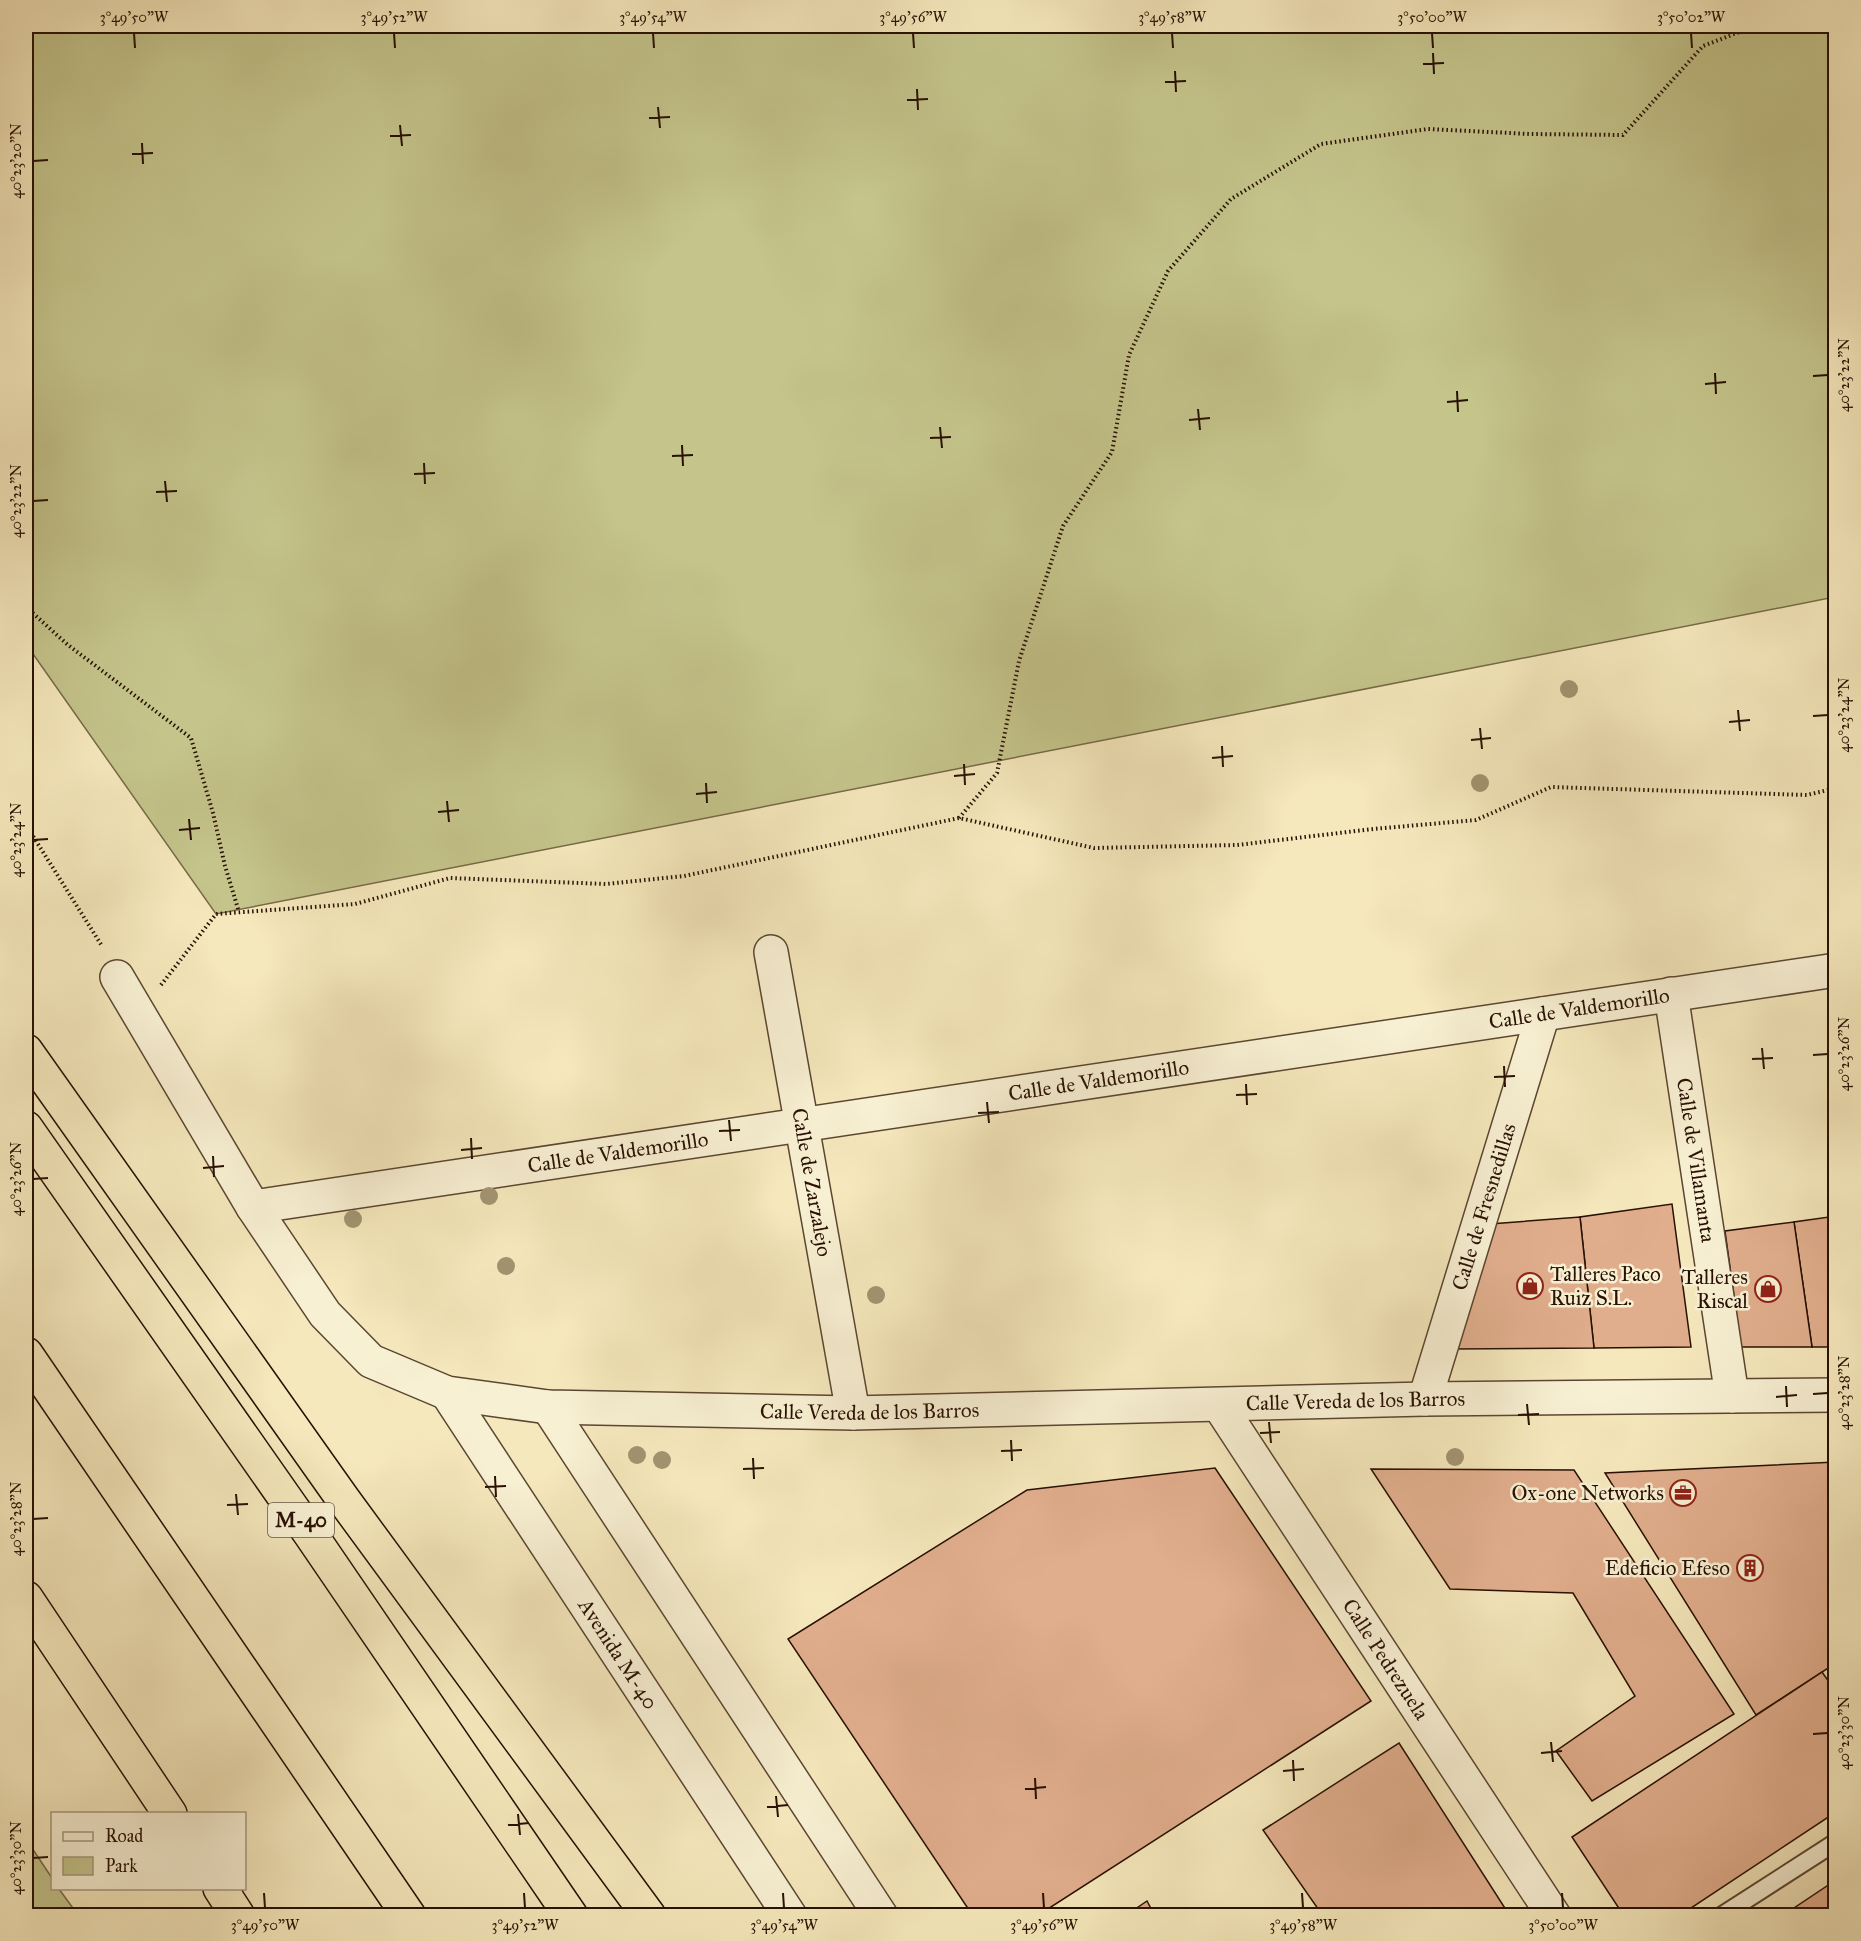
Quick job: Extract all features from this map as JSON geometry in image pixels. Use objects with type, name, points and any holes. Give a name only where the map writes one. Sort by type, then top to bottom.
[{"type":"highway","points":[[26,1051],[343,1499],[649,1916]]},
{"type":"highway","name":"M-40","points":[[26,1128],[311,1535],[571,1916]]},
{"type":"highway","points":[[26,1354],[410,1916]]},
{"type":"highway","points":[[26,1598],[169,1812]]},
{"type":"highway","points":[[221,1890],[238,1916]]},
{"type":"street","name":"Calle de Zarzalejo","points":[[771,952],[853,1413]]},
{"type":"street","name":"Calle Vereda de los Barros","points":[[111,965],[253,1207],[325,1314],[371,1361],[447,1393],[548,1407],[853,1413],[1425,1400],[1836,1395]]},
{"type":"street","name":"Calle de Valdemorillo","points":[[253,1207],[1836,970]]},
{"type":"street","name":"Calle de Villamanta","points":[[1671,994],[1732,1396]]},
{"type":"street","name":"Calle de Fresnedillas","points":[[1425,1400],[1543,1014]]},
{"type":"street","name":"Avenida M-40","points":[[447,1393],[790,1916]]},
{"type":"street","name":"Calle Pedrezuela","points":[[1219,1405],[1554,1916]]},
{"type":"street","points":[[548,1407],[881,1916]]},
{"type":"lane","points":[[1721,1916],[1836,1842]]},
{"type":"path","points":[[960,818],[996,773],[1019,661],[1063,526],[1112,452],[1129,355],[1168,271],[1231,199],[1321,144],[1428,129],[1530,134],[1623,135],[1703,46],[1755,26]]},
{"type":"path","points":[[26,607],[68,645],[191,738],[239,912]]},
{"type":"path","points":[[139,1015],[216,914],[355,904],[450,878],[606,884],[684,876],[960,818],[1094,848],[1237,845],[1476,820],[1551,787],[1807,795],[1836,788]]},
{"type":"path","points":[[26,825],[111,965]]},
{"type":"green space","points":[[26,26],[1835,26],[1835,597],[216,914],[26,644]]},
{"type":"green space","points":[[26,1839],[51,1876],[51,1890],[60,1890],[78,1915],[26,1915]]},
{"type":"building","points":[[1672,1204],[1691,1347],[1594,1348],[1580,1217]]},
{"type":"building","points":[[1836,1216],[1836,1347],[1812,1347],[1794,1222]]},
{"type":"building","name":"Talleres Paco Ruiz S.L.","points":[[1580,1217],[1594,1348],[1454,1349],[1490,1224]]},
{"type":"building","name":"Talleres Riscal","points":[[1794,1222],[1812,1347],[1741,1347],[1725,1231]]},
{"type":"building","name":"Edeficio Efeso","points":[[1836,1462],[1836,1663],[1756,1715],[1605,1473]]},
{"type":"building","points":[[1215,1468],[1371,1701],[1037,1916],[973,1916],[788,1639],[1027,1490]]},
{"type":"building","points":[[1371,1469],[1574,1470],[1734,1714],[1592,1801],[1556,1751],[1635,1696],[1573,1593],[1450,1589]]},
{"type":"building","points":[[1822,1672],[1836,1692],[1836,1812],[1679,1916],[1624,1916],[1572,1837]]},
{"type":"building","points":[[1399,1743],[1510,1916],[1323,1916],[1263,1830]]},
{"type":"building","points":[[1836,1880],[1836,1916],[1782,1916]]},
{"type":"building","points":[[1147,1901],[1155,1916],[1125,1916]]},
{"type":"place","name":"Talleres Paco Ruiz S.L.","points":[[1530,1286]]},
{"type":"place","name":"Talleres Riscal","points":[[1768,1289]]},
{"type":"place","name":"Ox-one Networks","points":[[1683,1493]]},
{"type":"place","name":"Edeficio Efeso","points":[[1750,1568]]}]
